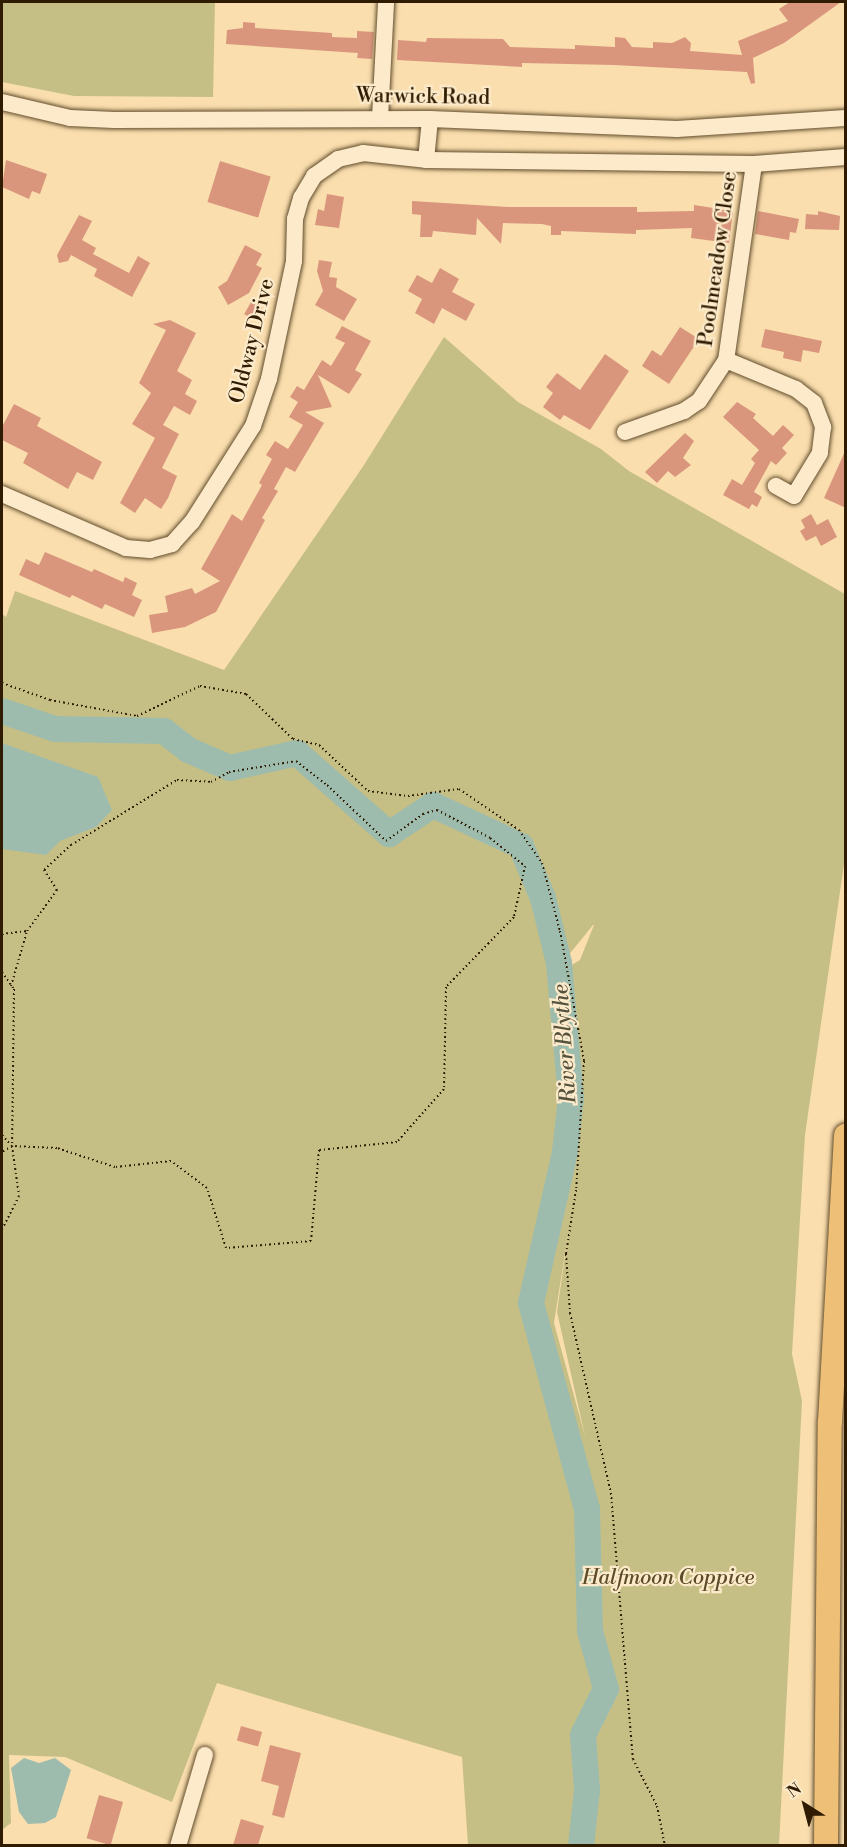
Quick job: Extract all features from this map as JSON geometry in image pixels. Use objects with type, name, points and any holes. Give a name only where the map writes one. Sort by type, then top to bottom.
[{"type":"highway","points":[[826,1845],[830,1422],[846,1135]]},
{"type":"street","points":[[381,118],[386,2]]},
{"type":"street","name":"Warwick Road","points":[[2,102],[70,118],[114,120],[381,118],[677,129],[846,118]]},
{"type":"street","points":[[430,119],[426,160],[754,164],[846,157]]},
{"type":"street","name":"Oldway Drive","points":[[2,494],[126,548],[150,550],[172,544],[192,522],[253,426],[269,379],[294,261],[295,219],[301,198],[314,176],[338,159],[363,153],[426,160]]},
{"type":"street","name":"Poolmeadow Close","points":[[626,432],[684,411],[699,401],[726,360],[754,164]]},
{"type":"street","name":"Poolmeadow Close","points":[[726,360],[796,389],[814,403],[822,427],[820,453],[794,496],[776,486]]},
{"type":"street","points":[[178,1845],[205,1755]]},
{"type":"path","points":[[2,683],[50,700],[137,716],[201,686],[246,694],[293,739],[319,745],[368,791],[408,796],[459,789],[519,830],[542,863],[560,931],[584,1061],[576,1190],[566,1254],[570,1313],[611,1493],[633,1759],[657,1806],[665,1845]]},
{"type":"path","points":[[2,1152],[12,1146],[57,1148],[115,1167],[171,1161],[207,1188],[226,1248],[311,1241],[319,1150],[397,1142],[444,1089],[446,987],[514,917],[525,866],[490,838],[437,810],[423,814],[386,842],[327,785],[296,761],[229,772],[212,782],[177,780],[72,844],[44,870],[57,890],[27,931],[11,986]]},
{"type":"path","points":[[2,934],[27,931]]},
{"type":"path","points":[[2,972],[14,989],[12,1146],[19,1196],[2,1230]]},
{"type":"path","points":[[2,1135],[12,1146]]},
{"type":"green space","points":[[2,2],[215,2],[213,97],[74,96],[2,82]]},
{"type":"green space","name":"Halfmoon Coppice","points":[[444,337],[518,402],[601,449],[629,471],[845,594],[845,857],[805,1135],[792,1354],[802,1401],[779,1845],[468,1845],[462,1757],[217,1683],[172,1802],[65,1757],[9,1755],[11,1823],[2,1830],[2,614],[6,617],[15,591],[224,670],[364,465]],"holes":[[[593,925],[580,960],[550,978]],[[569,1228],[557,1312],[585,1436],[554,1323]]]},
{"type":"shaded area","points":[[2,743],[98,777],[112,810],[96,827],[60,841],[46,855],[2,849]]},
{"type":"shaded area","points":[[24,1758],[39,1763],[55,1758],[71,1770],[56,1817],[45,1823],[28,1824],[19,1812],[11,1768]]},
{"type":"building","points":[[790,2],[841,2],[784,43],[753,58],[755,83],[751,84],[747,72],[614,65],[522,63],[522,67],[397,60],[398,40],[426,42],[427,38],[503,39],[510,47],[575,49],[575,45],[615,47],[615,37],[625,38],[632,47],[653,48],[653,42],[672,43],[685,37],[691,43],[690,51],[742,55],[738,41],[788,21],[779,9]]},
{"type":"building","points":[[243,22],[255,23],[255,28],[332,33],[332,37],[357,38],[357,31],[374,32],[372,59],[357,58],[358,53],[226,44],[227,30],[243,28]]},
{"type":"building","points":[[6,160],[47,174],[40,194],[32,191],[29,199],[2,187]]},
{"type":"building","points":[[220,161],[271,176],[258,218],[207,202]]},
{"type":"building","points":[[327,194],[344,197],[339,228],[315,225],[318,209],[324,211]]},
{"type":"building","points":[[412,201],[508,207],[637,207],[637,212],[694,211],[694,205],[733,211],[729,243],[691,238],[692,228],[636,230],[636,234],[561,231],[561,235],[551,235],[551,226],[503,223],[501,244],[477,218],[476,235],[433,231],[432,237],[420,237],[421,215],[412,214]]},
{"type":"building","points":[[758,211],[799,219],[796,233],[790,232],[789,240],[755,234]]},
{"type":"building","points":[[818,211],[840,216],[839,230],[805,229],[806,214],[818,215]]},
{"type":"building","points":[[79,215],[92,221],[82,240],[96,248],[93,254],[129,273],[138,256],[150,263],[132,297],[94,276],[97,269],[71,255],[68,261],[59,263],[57,255]]},
{"type":"building","points":[[245,245],[262,254],[256,265],[262,268],[249,293],[228,305],[218,287],[227,281]]},
{"type":"building","points":[[319,260],[332,262],[329,277],[337,278],[336,287],[357,299],[344,321],[315,305],[323,291],[317,271]]},
{"type":"building","points":[[440,268],[459,279],[452,292],[475,304],[466,321],[442,308],[434,324],[415,313],[422,299],[408,291],[417,275],[432,283]]},
{"type":"building","points":[[251,302],[262,308],[256,321],[244,314]]},
{"type":"building","points":[[170,320],[196,333],[177,371],[192,380],[185,394],[197,401],[190,415],[174,406],[163,425],[179,434],[162,468],[177,476],[168,498],[161,509],[145,498],[135,513],[120,503],[155,438],[132,424],[151,393],[139,383],[166,330],[153,324]]},
{"type":"building","points":[[342,326],[371,341],[355,370],[362,374],[349,394],[318,375],[332,407],[305,412],[324,423],[295,472],[286,467],[274,489],[278,491],[262,518],[265,520],[216,612],[185,627],[152,633],[149,615],[168,612],[165,596],[192,588],[195,594],[220,581],[201,569],[232,514],[242,521],[262,485],[259,483],[272,459],[266,455],[275,441],[288,449],[303,425],[289,417],[298,402],[290,397],[297,386],[304,390],[322,360],[331,366],[345,343],[335,338]]},
{"type":"building","points":[[680,327],[699,339],[669,384],[642,366],[652,350],[661,356]]},
{"type":"building","points":[[765,329],[822,341],[819,353],[803,350],[801,362],[783,358],[784,352],[761,347]]},
{"type":"building","points":[[605,354],[629,371],[590,430],[564,415],[560,420],[543,407],[553,393],[546,387],[557,373],[580,390]]},
{"type":"building","points":[[737,402],[756,414],[753,418],[773,436],[783,425],[794,435],[782,448],[787,453],[776,465],[771,461],[754,492],[762,497],[757,507],[752,504],[749,509],[723,495],[732,479],[742,485],[755,463],[751,459],[759,450],[723,417]]},
{"type":"building","points":[[14,404],[41,418],[37,426],[102,462],[93,480],[77,472],[68,489],[23,463],[28,453],[2,440],[2,427]]},
{"type":"building","points":[[685,433],[694,441],[683,458],[691,465],[675,477],[668,471],[657,483],[645,472]]},
{"type":"building","points":[[846,449],[846,508],[824,498]]},
{"type":"building","points":[[811,514],[817,525],[828,519],[837,537],[821,546],[816,536],[806,541],[800,531],[805,528],[801,520]]},
{"type":"building","points":[[45,552],[92,572],[94,569],[123,582],[125,577],[137,583],[132,595],[142,600],[134,617],[105,604],[102,609],[72,595],[70,598],[19,575],[26,559],[39,565]]},
{"type":"building","points":[[241,1726],[262,1732],[258,1746],[237,1740]]},
{"type":"building","points":[[270,1745],[301,1753],[284,1818],[272,1815],[279,1786],[261,1781]]},
{"type":"building","points":[[99,1795],[123,1802],[111,1845],[87,1838]]},
{"type":"building","points":[[241,1819],[264,1826],[258,1845],[233,1845]]},
{"type":"waterway","name":"River Blythe","points":[[2,711],[55,729],[164,731],[188,750],[230,768],[297,753],[389,834],[433,805],[521,846],[543,898],[559,963],[571,1098],[565,1152],[531,1303],[587,1509],[590,1631],[606,1689],[583,1735],[587,1790],[581,1846]]}]
